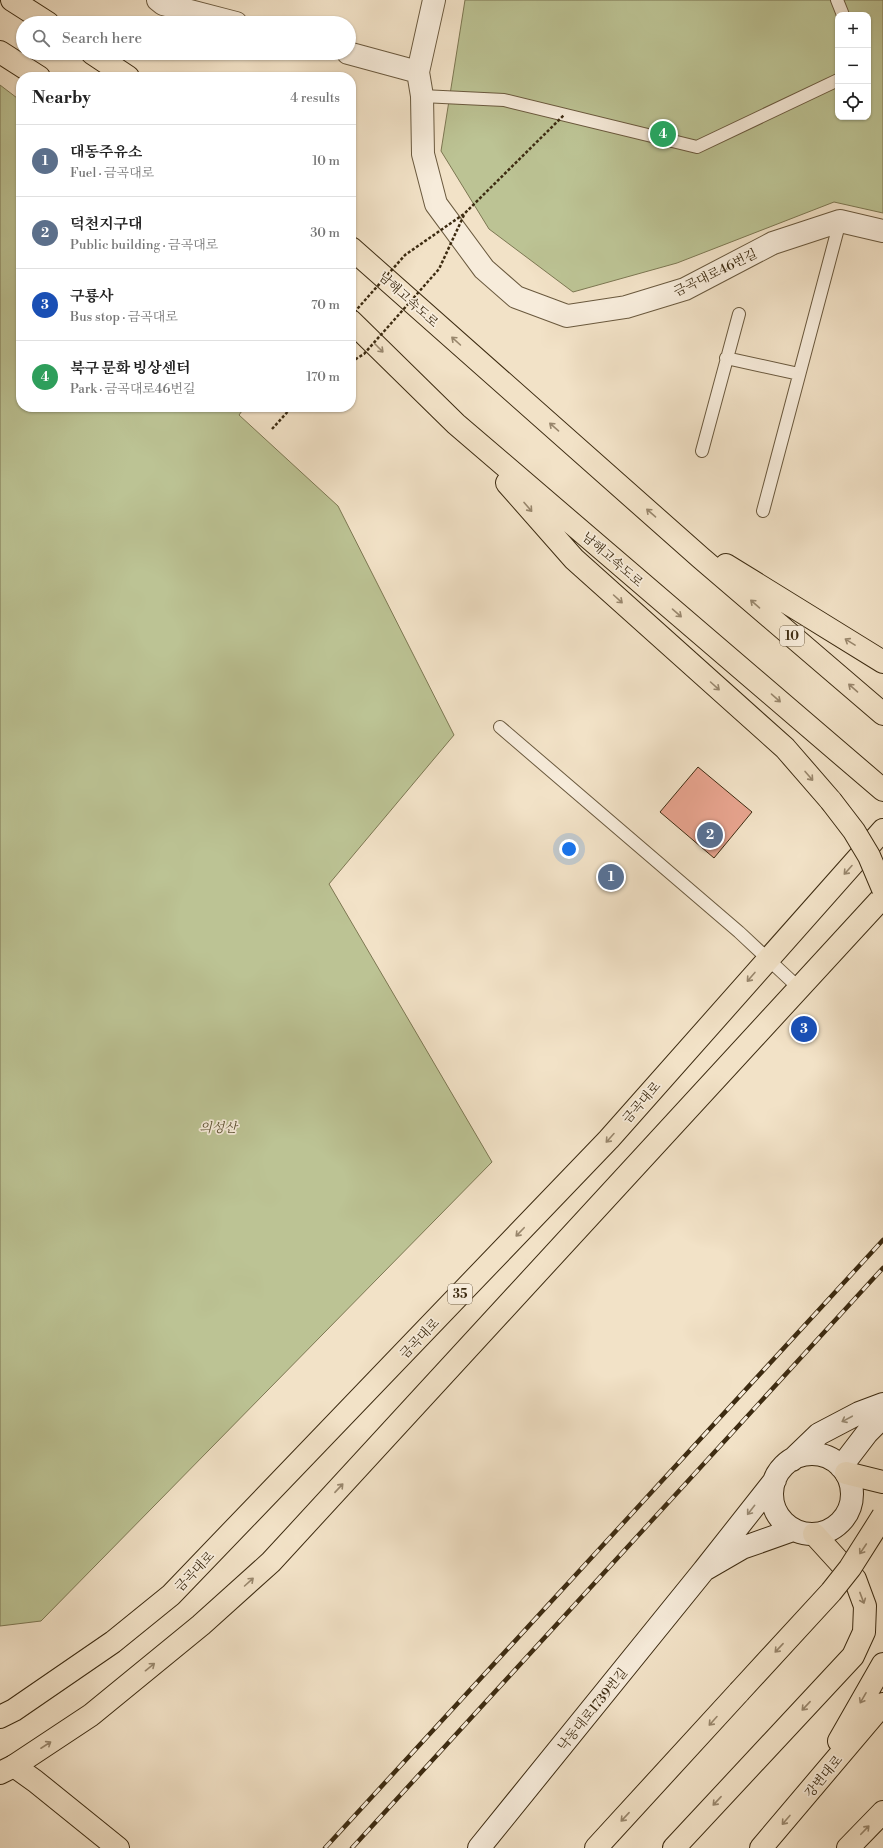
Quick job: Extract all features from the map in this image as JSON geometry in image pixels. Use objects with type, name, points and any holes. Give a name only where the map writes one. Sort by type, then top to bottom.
[{"type":"main road","points":[[12,0],[37,16]]},
{"type":"main road","points":[[5,55],[31,72]]},
{"type":"main road","points":[[102,60],[120,72]]},
{"type":"main road","name":"남해고속도로","points":[[356,252],[671,530],[705,555],[883,714]]},
{"type":"main road","name":"남해고속도로","points":[[356,326],[456,424],[883,790]]},
{"type":"main road","points":[[456,424],[574,559],[785,748],[831,801],[854,831],[869,856],[883,889]]},
{"type":"main road","points":[[705,555],[883,662]]},
{"type":"main road","name":"금곡대로","points":[[0,1717],[14,1710],[112,1642],[171,1595],[609,1139],[883,830]]},
{"type":"main road","points":[[5,1767],[91,1715],[201,1625],[271,1562],[883,897]]},
{"type":"main road","points":[[843,1470],[875,1481],[883,1482]]},
{"type":"main road","points":[[596,1848],[831,1592],[850,1568],[883,1516]]},
{"type":"main road","points":[[674,1848],[853,1656],[864,1632],[866,1606],[855,1579],[804,1532]]},
{"type":"main road","points":[[808,1794],[883,1664]]},
{"type":"main road","name":"강변대로","points":[[761,1848],[883,1704]]},
{"type":"main road","points":[[5,1767],[35,1781],[118,1848]]},
{"type":"main road","points":[[848,1848],[883,1812]]},
{"type":"street","points":[[158,0],[163,4],[209,16]]},
{"type":"street","points":[[356,55],[418,72],[434,0]]},
{"type":"street","name":"금곡대로46번길","points":[[418,72],[422,96],[423,154],[436,204],[484,269],[516,297],[567,316],[626,307],[685,289],[773,243],[840,221]]},
{"type":"street","points":[[840,221],[883,232]]},
{"type":"street","points":[[804,1532],[779,1518],[774,1506],[772,1493],[775,1480],[782,1468],[819,1434],[858,1413],[883,1404]]},
{"type":"street","points":[[843,1470],[867,1433],[883,1417]]},
{"type":"street","points":[[704,1570],[742,1548],[804,1532],[831,1529],[841,1522],[851,1501],[852,1489],[843,1470],[830,1459],[818,1455],[805,1455],[792,1460]]},
{"type":"street","name":"낙동대로1739번길","points":[[479,1848],[775,1480]]},
{"type":"lane","points":[[837,0],[842,12]]},
{"type":"lane","points":[[422,96],[504,100],[697,147],[835,81]]},
{"type":"lane","points":[[763,511],[840,221]]},
{"type":"lane","points":[[702,452],[739,314]]},
{"type":"lane","points":[[726,358],[799,374]]},
{"type":"lane","points":[[500,727],[739,932],[799,988]]},
{"type":"path","points":[[356,310],[404,255],[464,214],[564,115]]},
{"type":"path","points":[[356,359],[364,354],[439,269],[464,214]]},
{"type":"path","points":[[272,430],[288,412]]},
{"type":"green space","points":[[465,0],[883,0],[883,213],[834,202],[677,263],[573,292],[489,229],[441,151]]},
{"type":"green space","name":"의성산","points":[[0,85],[16,97],[16,412],[241,412],[239,415],[338,506],[454,735],[329,884],[492,1162],[41,1621],[0,1626]]},
{"type":"building","points":[[698,767],[752,812],[714,858],[660,812]]},
{"type":"railway","points":[[325,1848],[883,1240]]},
{"type":"railway","points":[[352,1848],[883,1268]]},
{"type":"place","name":"북구 문화 빙상센터","points":[[663,134]]},
{"type":"place","name":"덕천지구대","points":[[710,835]]},
{"type":"place","name":"대동주유소","points":[[611,877]]},
{"type":"place","name":"구룡사","points":[[804,1029]]}]
